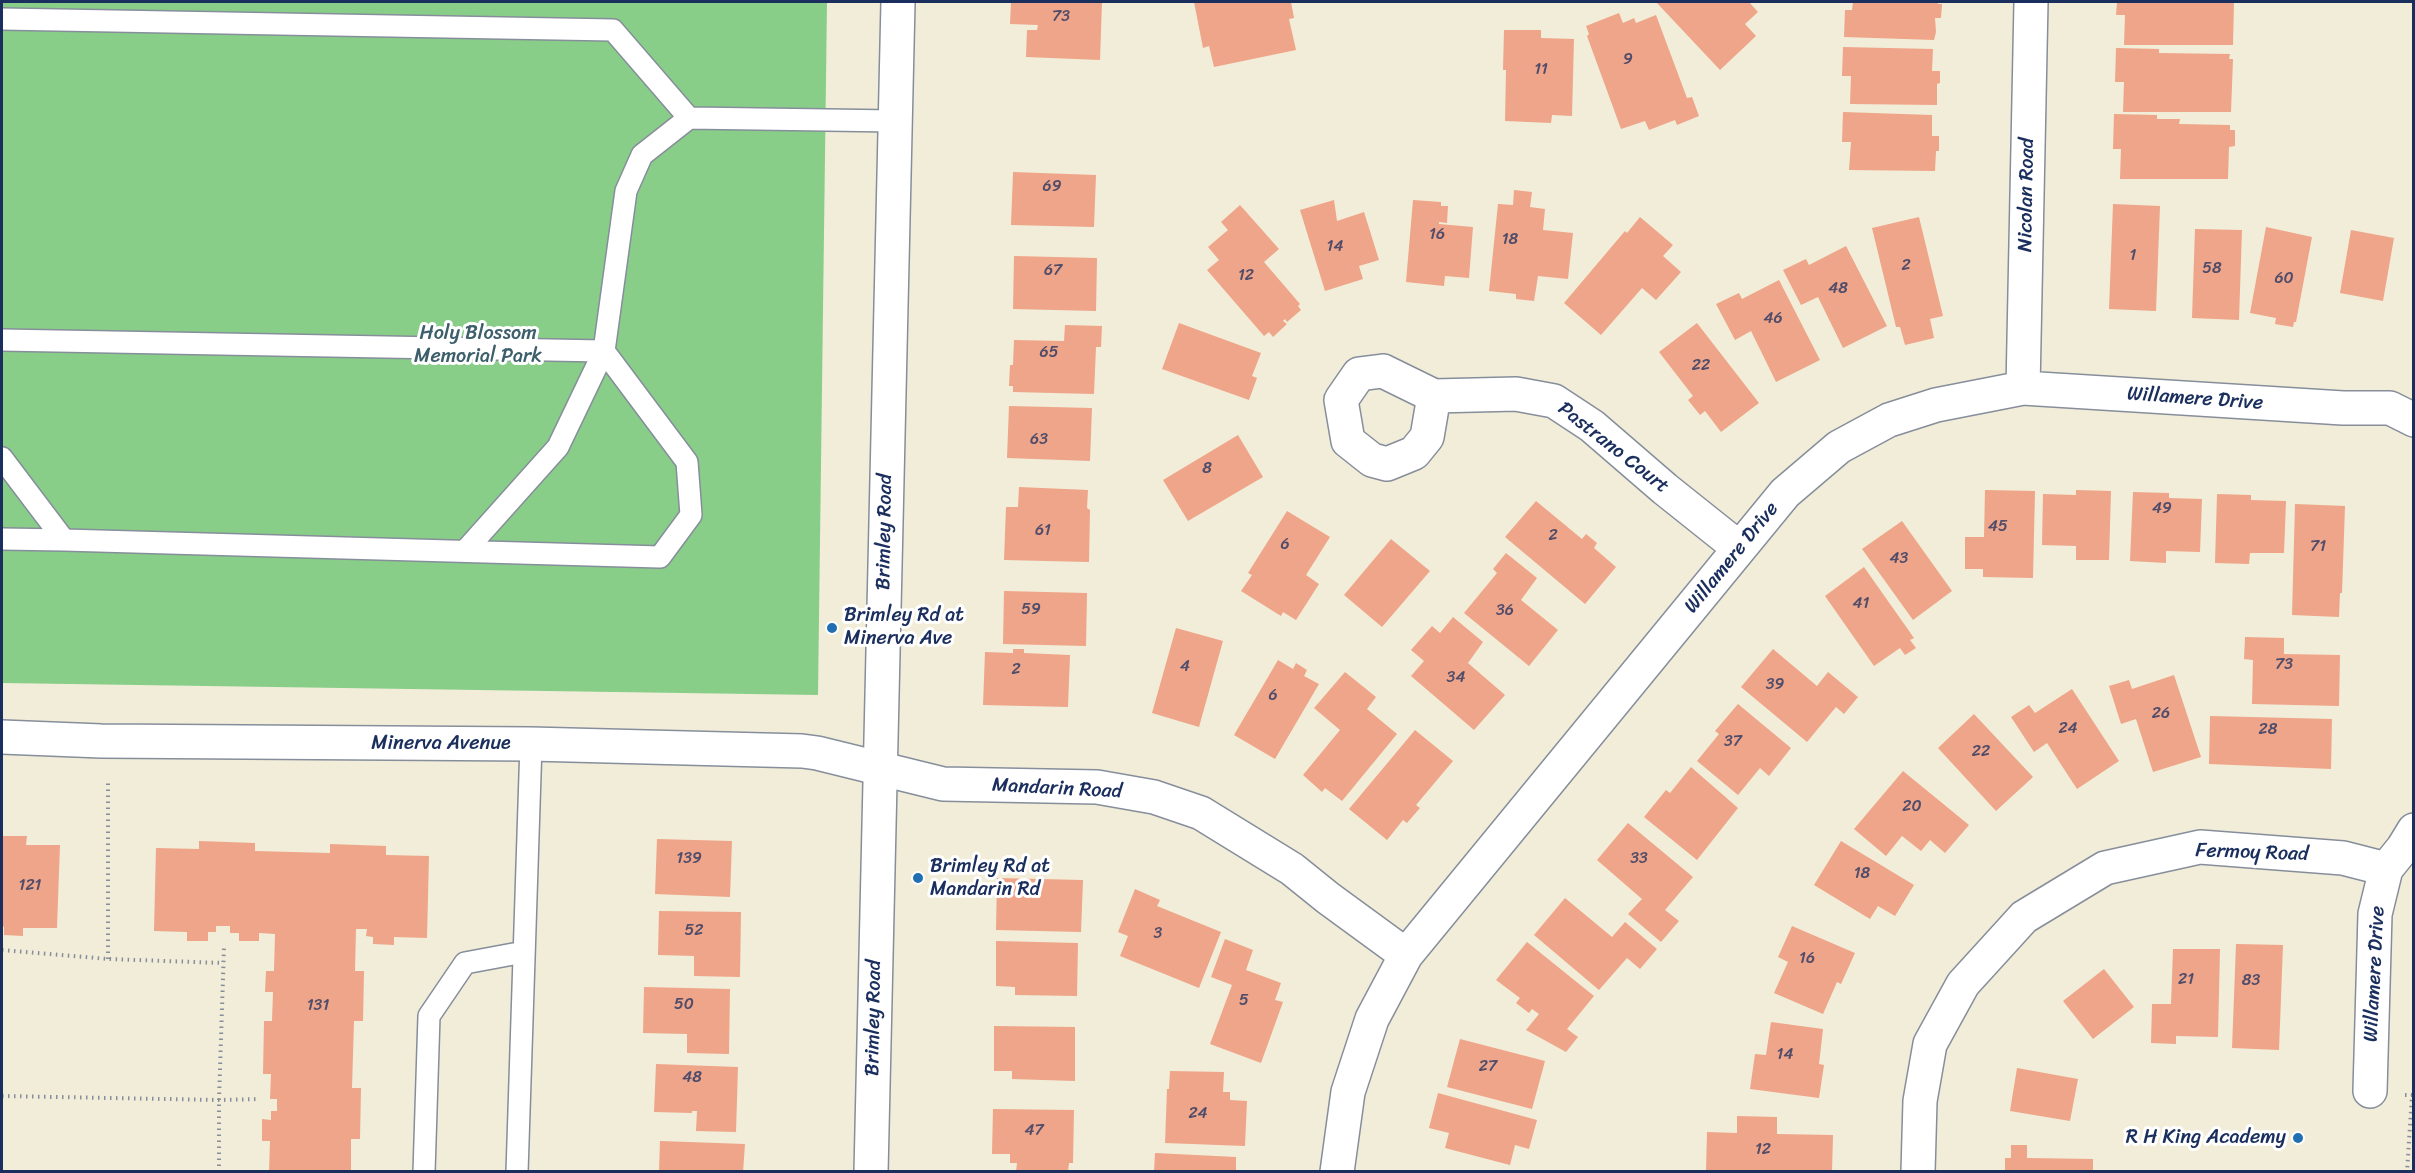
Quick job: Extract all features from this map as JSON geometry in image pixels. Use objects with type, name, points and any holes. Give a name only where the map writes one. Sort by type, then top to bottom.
[{"type":"street","name":"Brimley Road","points":[[871,1172],[898,2]]},
{"type":"street","name":"Nicolan Road","points":[[2023,388],[2031,2]]},
{"type":"street","name":"Willamere Drive","points":[[1337,1172],[1348,1092],[1372,1018],[1406,955],[1785,493],[1839,447],[1890,420],[1927,408],[2023,388],[2343,408],[2390,408],[2414,420]]},
{"type":"street","name":"Pastrano Court","points":[[1434,396],[1516,394],[1554,401],[1592,426],[1665,489],[1739,548]]},
{"type":"street","name":"Minerva Avenue","points":[[2,737],[101,741],[531,744],[802,751],[879,769]]},
{"type":"street","name":"Mandarin Road","points":[[879,769],[943,784],[1097,787],[1154,797],[1201,813],[1292,869],[1406,955]]},
{"type":"street","name":"Willamere Drive","points":[[2370,1091],[2375,914],[2386,869],[2414,830]]},
{"type":"street","name":"Fermoy Road","points":[[1918,1172],[1920,1101],[1930,1044],[1963,984],[2024,917],[2105,868],[2200,847],[2343,858],[2386,869]]},
{"type":"lane","points":[[2,18],[613,30],[689,118]]},
{"type":"lane","points":[[465,551],[558,447],[604,351],[626,191],[642,155],[689,118],[895,121]]},
{"type":"lane","points":[[2,340],[604,351]]},
{"type":"lane","points":[[2,539],[660,557],[691,515],[687,462],[604,351]]},
{"type":"lane","points":[[2,458],[64,540]]},
{"type":"lane","points":[[517,1172],[531,744]]},
{"type":"lane","points":[[424,1172],[429,1016],[465,963],[524,952]]},
{"type":"path","points":[[108,779],[108,959]]},
{"type":"path","points":[[219,1172],[224,947]]},
{"type":"path","points":[[2,950],[108,959],[224,963]]},
{"type":"path","points":[[2407,1172],[2412,1095]]},
{"type":"path","points":[[2,1096],[259,1099]]},
{"type":"green space","name":"Holy Blossom Memorial Park","points":[[2,2],[827,2],[818,695],[2,683]]},
{"type":"building","points":[[1011,2],[1102,2],[1100,60],[1026,57],[1027,30],[1037,30],[1038,25],[1010,24]]},
{"type":"building","points":[[1194,2],[1291,2],[1294,18],[1289,19],[1296,50],[1214,67],[1209,46],[1203,48]]},
{"type":"building","points":[[1656,2],[1749,2],[1758,12],[1745,24],[1756,36],[1720,70]]},
{"type":"building","points":[[1853,2],[1938,2],[1942,4],[1941,18],[1935,18],[1934,40],[1844,37],[1845,10],[1852,10]]},
{"type":"building","points":[[2117,2],[2234,2],[2233,45],[2124,45],[2125,15],[2116,15]]},
{"type":"building","points":[[1619,13],[1623,23],[1634,18],[1636,23],[1656,15],[1687,98],[1692,97],[1699,116],[1677,125],[1675,120],[1649,130],[1645,121],[1621,129],[1587,36],[1589,34],[1586,26]]},
{"type":"building","points":[[1504,30],[1541,30],[1541,38],[1574,39],[1572,116],[1552,115],[1551,123],[1505,121]]},
{"type":"building","points":[[1843,47],[1933,49],[1932,71],[1940,71],[1940,83],[1937,84],[1937,105],[1850,104],[1851,76],[1842,76]]},
{"type":"building","points":[[2116,48],[2159,49],[2159,53],[2230,54],[2229,59],[2233,59],[2231,112],[2123,112],[2124,82],[2115,82]]},
{"type":"building","points":[[1843,112],[1932,115],[1932,136],[1939,136],[1935,171],[1849,170],[1851,142],[1842,142]]},
{"type":"building","points":[[2114,114],[2157,115],[2157,119],[2180,119],[2179,124],[2230,125],[2230,130],[2235,130],[2235,146],[2229,147],[2228,179],[2120,179],[2121,149],[2113,149]]},
{"type":"building","points":[[1013,172],[1096,175],[1094,227],[1011,225]]},
{"type":"building","points":[[1514,190],[1532,192],[1530,207],[1545,209],[1543,230],[1573,233],[1568,279],[1538,276],[1534,301],[1516,299],[1516,294],[1489,291],[1498,204],[1513,205]]},
{"type":"building","points":[[1334,200],[1337,221],[1364,212],[1379,260],[1359,266],[1363,279],[1325,291],[1300,210]]},
{"type":"building","points":[[1413,200],[1441,202],[1441,206],[1448,206],[1447,223],[1439,222],[1439,224],[1473,227],[1469,278],[1445,276],[1444,286],[1406,282]]},
{"type":"building","points":[[2113,204],[2160,206],[2156,311],[2109,309]]},
{"type":"building","points":[[1240,205],[1279,249],[1264,262],[1300,304],[1298,306],[1301,310],[1287,322],[1285,319],[1283,321],[1287,324],[1273,337],[1269,332],[1264,336],[1207,270],[1219,260],[1208,247],[1228,230],[1221,222]]},
{"type":"building","points":[[1640,217],[1673,245],[1663,256],[1681,272],[1656,300],[1642,288],[1601,335],[1564,303],[1625,231],[1627,233]]},
{"type":"building","points":[[1919,217],[1943,316],[1930,319],[1934,338],[1905,345],[1900,327],[1896,327],[1872,228]]},
{"type":"building","points":[[2266,227],[2312,237],[2296,322],[2293,327],[2275,324],[2276,318],[2250,313]]},
{"type":"building","points":[[2195,229],[2242,230],[2239,320],[2192,318]]},
{"type":"building","points":[[2351,230],[2394,238],[2383,301],[2340,293]]},
{"type":"building","points":[[1846,246],[1887,326],[1843,348],[1818,297],[1801,305],[1783,270],[1806,259],[1809,265]]},
{"type":"building","points":[[1014,256],[1097,258],[1096,311],[1013,309]]},
{"type":"building","points":[[1779,280],[1820,360],[1776,382],[1751,331],[1735,340],[1716,304],[1739,293],[1742,299]]},
{"type":"building","points":[[1179,323],[1261,353],[1252,376],[1257,378],[1249,400],[1162,369]]},
{"type":"building","points":[[1697,323],[1759,403],[1721,432],[1705,411],[1700,415],[1688,400],[1693,396],[1659,352]]},
{"type":"building","points":[[1065,325],[1102,326],[1101,347],[1096,347],[1094,394],[1013,392],[1013,386],[1009,386],[1014,340],[1064,341]]},
{"type":"building","points":[[1009,406],[1092,408],[1090,461],[1007,458]]},
{"type":"building","points":[[1238,435],[1263,477],[1188,521],[1163,480]]},
{"type":"building","points":[[1019,487],[1088,490],[1089,562],[1004,560],[1006,507],[1018,507]]},
{"type":"building","points":[[1985,490],[2035,491],[2033,578],[1983,577],[1983,569],[1965,569],[1965,537],[1984,537]]},
{"type":"building","points":[[2076,490],[2111,491],[2109,560],[2076,560],[2076,546],[2042,545],[2043,494],[2076,495]]},
{"type":"building","points":[[2133,492],[2169,493],[2169,498],[2202,499],[2200,552],[2166,551],[2166,563],[2130,561]]},
{"type":"building","points":[[2217,494],[2251,495],[2251,500],[2286,501],[2284,553],[2250,553],[2249,564],[2215,563]]},
{"type":"building","points":[[1536,501],[1582,539],[1586,534],[1597,543],[1594,548],[1616,567],[1585,604],[1505,537]]},
{"type":"building","points":[[2295,504],[2345,506],[2339,617],[2292,615]]},
{"type":"building","points":[[1287,511],[1330,537],[1306,575],[1319,584],[1296,620],[1283,612],[1281,616],[1241,591],[1252,575],[1248,573]]},
{"type":"building","points":[[1902,521],[1952,591],[1913,620],[1862,549]]},
{"type":"building","points":[[1391,539],[1430,571],[1382,627],[1344,595]]},
{"type":"building","points":[[1506,553],[1537,578],[1521,600],[1558,630],[1529,666],[1464,613],[1497,573],[1493,569]]},
{"type":"building","points":[[1864,567],[1914,638],[1910,640],[1916,648],[1905,655],[1900,648],[1874,666],[1825,596]]},
{"type":"building","points":[[1004,591],[1087,593],[1086,646],[1003,644]]},
{"type":"building","points":[[1453,617],[1483,642],[1468,663],[1505,695],[1474,730],[1411,676],[1424,661],[1411,650],[1432,626],[1440,633]]},
{"type":"building","points":[[1176,628],[1223,641],[1199,727],[1152,713]]},
{"type":"building","points":[[2245,637],[2284,638],[2284,654],[2340,655],[2339,706],[2252,704],[2253,660],[2244,659]]},
{"type":"building","points":[[1013,649],[1024,649],[1024,653],[1070,655],[1068,707],[983,705],[985,652],[1013,653]]},
{"type":"building","points":[[1773,649],[1817,686],[1828,672],[1858,697],[1844,714],[1836,707],[1807,742],[1741,687]]},
{"type":"building","points":[[1278,660],[1293,669],[1296,663],[1307,670],[1304,676],[1319,684],[1275,759],[1234,735]]},
{"type":"building","points":[[1345,672],[1376,697],[1367,709],[1397,734],[1342,801],[1325,788],[1322,792],[1303,775],[1340,730],[1314,708]]},
{"type":"building","points":[[2174,675],[2201,757],[2153,772],[2136,719],[2121,724],[2109,686],[2129,680],[2132,689]]},
{"type":"building","points":[[2072,689],[2119,761],[2077,789],[2047,743],[2034,752],[2011,717],[2029,705],[2035,713]]},
{"type":"building","points":[[1738,704],[1791,748],[1769,776],[1760,768],[1738,795],[1697,761],[1719,734],[1715,731]]},
{"type":"building","points":[[1974,714],[2033,777],[1996,811],[1938,748]]},
{"type":"building","points":[[2210,716],[2332,719],[2331,769],[2209,764]]},
{"type":"building","points":[[1415,730],[1453,761],[1416,805],[1420,808],[1407,823],[1403,820],[1387,840],[1349,809]]},
{"type":"building","points":[[1691,767],[1738,808],[1697,860],[1644,817],[1666,790],[1670,793]]},
{"type":"building","points":[[1903,771],[1969,825],[1945,853],[1930,840],[1921,851],[1902,836],[1886,856],[1854,829]]},
{"type":"building","points":[[1628,823],[1693,877],[1665,910],[1679,921],[1661,942],[1628,914],[1642,899],[1597,860]]},
{"type":"building","points":[[2,836],[27,836],[26,845],[60,845],[57,928],[23,928],[23,936],[4,935],[2,926]]},
{"type":"building","points":[[657,839],[732,841],[730,897],[655,894]]},
{"type":"building","points":[[199,841],[255,843],[255,851],[330,853],[330,844],[386,846],[386,855],[429,856],[427,938],[394,937],[394,945],[373,944],[373,937],[366,936],[367,929],[356,929],[355,971],[364,971],[363,1021],[354,1021],[352,1088],[361,1088],[360,1139],[351,1139],[351,1172],[269,1172],[270,1141],[262,1141],[262,1119],[271,1120],[271,1111],[277,1111],[277,1099],[270,1099],[271,1074],[263,1074],[264,1021],[272,1021],[273,992],[265,992],[266,971],[274,971],[275,934],[259,933],[259,941],[239,941],[239,933],[230,933],[230,926],[216,926],[216,932],[208,932],[208,941],[187,941],[187,932],[154,931],[156,848],[199,849]]},
{"type":"building","points":[[1841,841],[1914,885],[1895,916],[1878,906],[1870,919],[1814,885]]},
{"type":"building","points":[[997,878],[1083,880],[1081,932],[996,930]]},
{"type":"building","points":[[1135,889],[1160,900],[1157,906],[1221,932],[1199,988],[1120,956],[1128,936],[1118,932]]},
{"type":"building","points":[[1565,898],[1612,937],[1625,922],[1657,949],[1640,969],[1627,958],[1599,990],[1534,935]]},
{"type":"building","points":[[659,911],[741,912],[740,977],[694,976],[694,956],[658,955]]},
{"type":"building","points":[[1792,926],[1855,953],[1841,984],[1837,982],[1823,1014],[1774,993],[1788,962],[1778,957]]},
{"type":"building","points":[[1225,939],[1253,950],[1246,970],[1281,983],[1275,1000],[1283,1002],[1261,1063],[1210,1044],[1232,985],[1211,977]]},
{"type":"building","points":[[996,941],[1078,943],[1077,996],[1015,995],[1015,987],[996,986]]},
{"type":"building","points":[[1527,942],[1594,996],[1567,1029],[1578,1037],[1566,1052],[1526,1030],[1539,1014],[1532,1009],[1529,1013],[1516,1003],[1520,998],[1496,980]]},
{"type":"building","points":[[2236,944],[2283,945],[2279,1050],[2232,1048]]},
{"type":"building","points":[[2173,949],[2220,949],[2218,1037],[2176,1036],[2176,1044],[2151,1043],[2152,1004],[2171,1004]]},
{"type":"building","points":[[2104,969],[2134,1007],[2093,1039],[2063,1001]]},
{"type":"building","points":[[644,987],[730,989],[729,1054],[687,1053],[687,1034],[643,1033]]},
{"type":"building","points":[[1771,1022],[1823,1029],[1819,1064],[1824,1065],[1819,1098],[1750,1089],[1755,1054],[1766,1055]]},
{"type":"building","points":[[994,1026],[1075,1027],[1075,1081],[1012,1079],[1012,1071],[994,1071]]},
{"type":"building","points":[[1460,1039],[1545,1061],[1532,1109],[1447,1087]]},
{"type":"building","points":[[656,1064],[738,1067],[736,1132],[696,1131],[697,1111],[692,1111],[692,1113],[654,1112]]},
{"type":"building","points":[[2017,1068],[2078,1079],[2070,1121],[2010,1111]]},
{"type":"building","points":[[1170,1071],[1224,1072],[1223,1092],[1230,1092],[1230,1100],[1247,1101],[1245,1146],[1165,1143]]},
{"type":"building","points":[[1438,1093],[1537,1120],[1529,1149],[1515,1145],[1510,1165],[1445,1148],[1449,1133],[1429,1128]]},
{"type":"building","points":[[993,1109],[1074,1110],[1073,1163],[1069,1163],[1068,1172],[1016,1172],[1017,1163],[1010,1163],[1010,1154],[992,1154]]},
{"type":"building","points":[[1737,1116],[1777,1117],[1777,1134],[1833,1135],[1832,1172],[1706,1172],[1707,1132],[1737,1133]]},
{"type":"building","points":[[660,1141],[745,1144],[743,1172],[659,1172]]},
{"type":"building","points":[[2011,1145],[2027,1145],[2027,1158],[2093,1159],[2093,1172],[2005,1172],[2005,1158],[2011,1158]]},
{"type":"building","points":[[1155,1153],[1236,1157],[1236,1172],[1154,1172]]},
{"type":"place","name":"Brimley Rd at Minerva Ave","points":[[832,628]]},
{"type":"place","name":"Brimley Rd at Mandarin Rd","points":[[918,878]]},
{"type":"place","name":"R H King Academy","points":[[2298,1138]]}]
